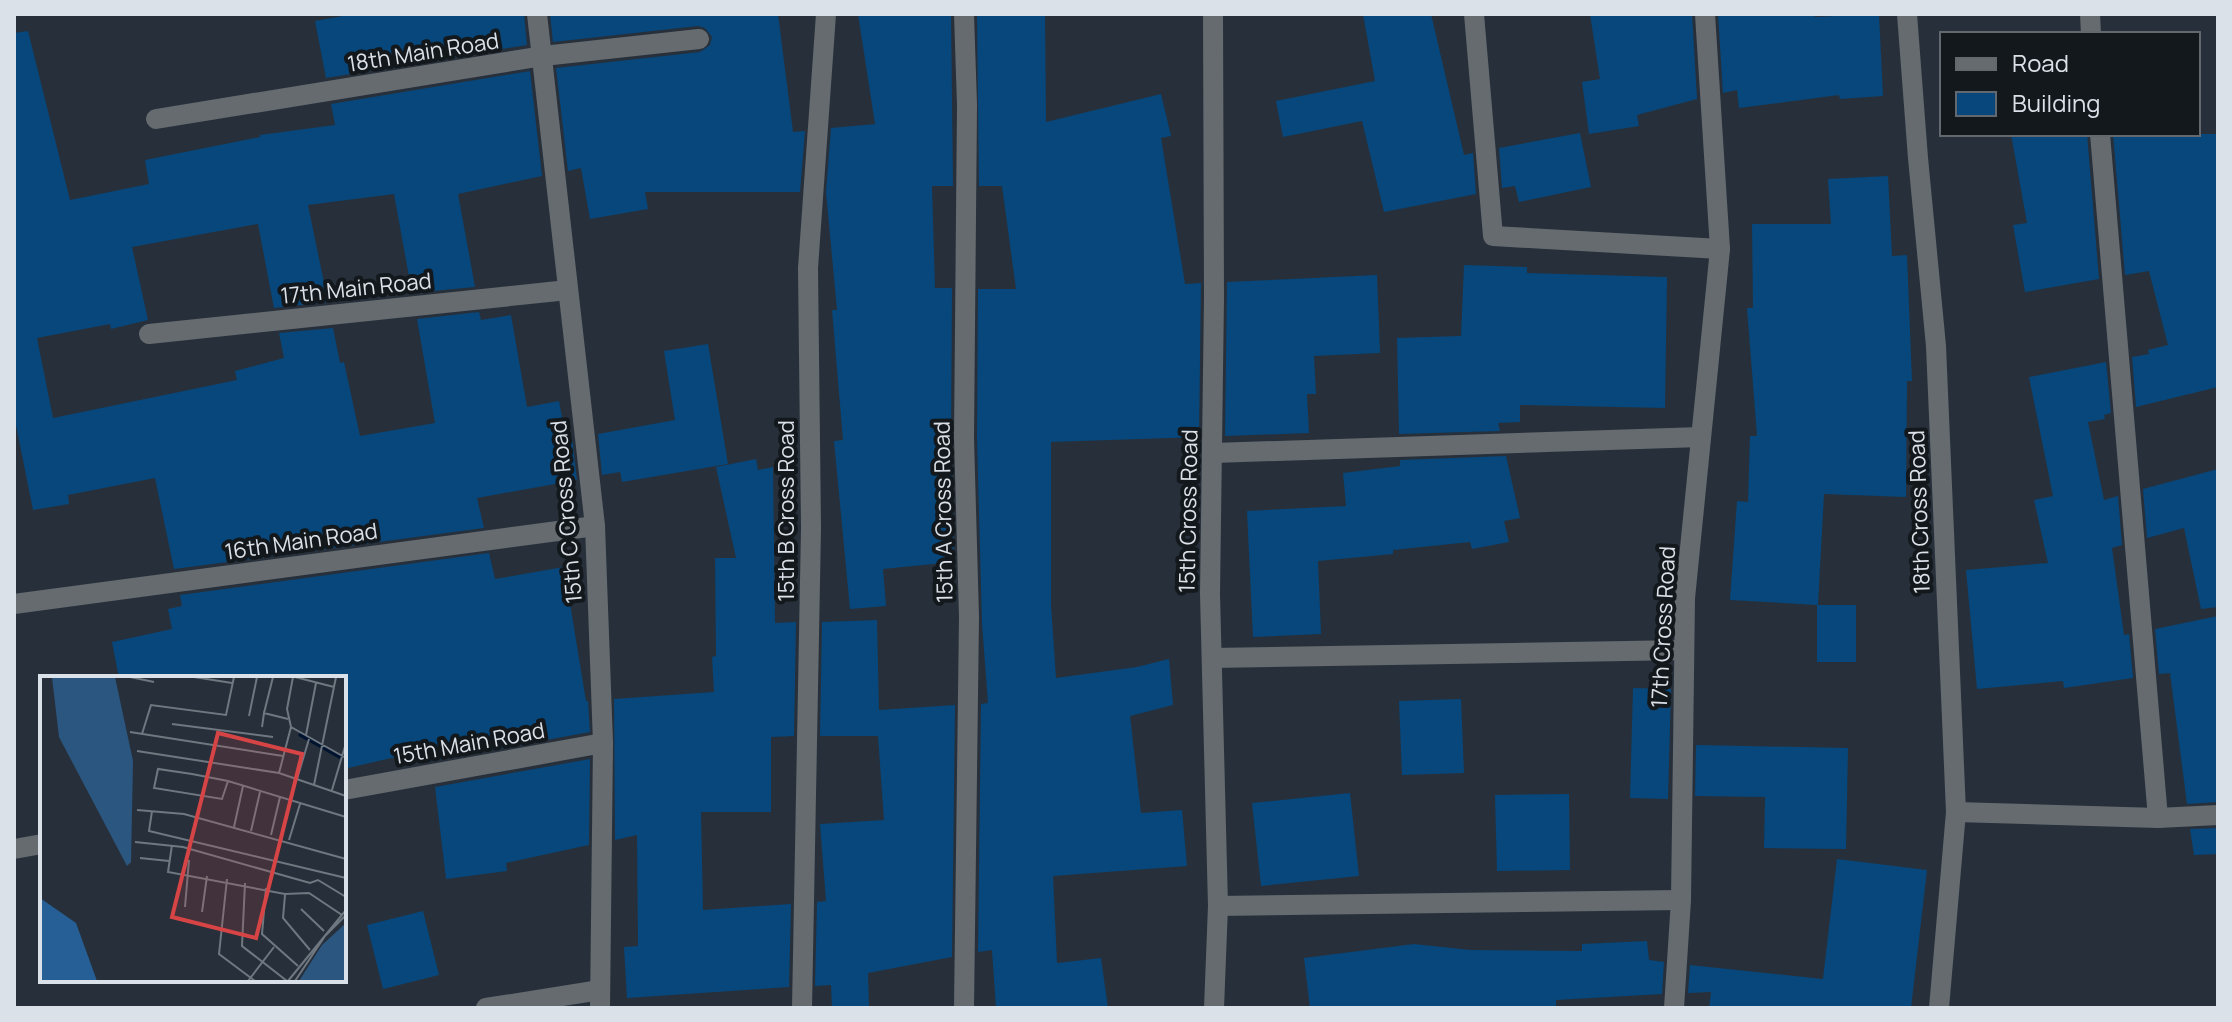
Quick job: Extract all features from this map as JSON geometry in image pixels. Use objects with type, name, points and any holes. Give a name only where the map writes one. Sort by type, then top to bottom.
[{"type":"street","name":"15th C Cross Road","points":[[537,14],[595,526],[603,743],[600,999]]},
{"type":"street","name":"15th B Cross Road","points":[[802,1008],[811,528],[808,268],[826,14]]},
{"type":"street","name":"15th A Cross Road","points":[[964,14],[967,105],[964,438],[969,617],[964,1008]]},
{"type":"street","name":"15th Cross Road","points":[[1213,14],[1210,594],[1218,906],[1214,1008]]},
{"type":"street","points":[[1474,14],[1493,236],[1720,249]]},
{"type":"street","name":"17th Cross Road","points":[[1674,1008],[1681,900],[1685,598],[1720,249],[1705,14]]},
{"type":"street","name":"18th Cross Road","points":[[1907,14],[1936,346],[1956,812],[1939,1008]]},
{"type":"street","name":"18th Main Road","points":[[156,119],[543,56],[699,39]]},
{"type":"street","points":[[2100,136],[2158,818]]},
{"type":"street","name":"17th Main Road","points":[[149,334],[568,290]]},
{"type":"street","points":[[1213,453],[1701,437]]},
{"type":"street","name":"16th Main Road","points":[[14,604],[595,526]]},
{"type":"street","points":[[1212,658],[1684,650]]},
{"type":"street","name":"15th Main Road","points":[[346,790],[603,743]]},
{"type":"street","points":[[1956,812],[2158,818],[2218,815]]},
{"type":"street","points":[[14,849],[40,844]]},
{"type":"street","points":[[1218,906],[1681,900]]},
{"type":"street","points":[[486,1008],[600,999]]},
{"type":"building","points":[[354,14],[524,14],[527,45],[326,78],[315,21]]},
{"type":"building","points":[[550,14],[778,14],[793,132],[805,131],[800,192],[645,192],[648,209],[590,219],[581,168],[568,171],[556,68],[700,52],[710,45],[712,37],[705,28],[698,26],[553,42]]},
{"type":"building","points":[[858,14],[951,14],[953,186],[932,186],[935,288],[952,288],[954,562],[883,569],[886,606],[850,609],[834,441],[843,440],[832,310],[837,310],[826,192],[831,128],[875,124]]},
{"type":"building","points":[[977,14],[1045,14],[1046,122],[1161,94],[1171,136],[1161,138],[1185,284],[1201,283],[1199,437],[1051,442],[1051,605],[1056,678],[1137,667],[1169,659],[1173,705],[1130,716],[1141,813],[1182,810],[1187,866],[1053,876],[1057,963],[1101,958],[1108,1008],[996,1008],[992,950],[978,952],[981,704],[988,703],[982,624],[977,438],[978,289],[1016,289],[1002,186],[979,186]]},
{"type":"building","points":[[1363,14],[1431,14],[1464,155],[1473,153],[1476,194],[1384,212],[1362,121],[1283,137],[1276,101],[1375,81]]},
{"type":"building","points":[[1590,14],[1692,14],[1697,99],[1637,115],[1639,126],[1589,134],[1582,82],[1600,79]]},
{"type":"building","points":[[1718,14],[1815,14],[1815,17],[1879,14],[1883,96],[1840,99],[1839,95],[1739,108],[1737,90],[1723,93]]},
{"type":"building","points":[[28,31],[70,200],[149,184],[145,160],[260,135],[335,125],[331,104],[530,71],[542,176],[458,194],[475,287],[412,293],[394,194],[308,205],[328,302],[274,308],[258,224],[132,247],[148,320],[111,329],[110,324],[37,338],[53,418],[237,380],[235,371],[284,358],[279,333],[333,328],[340,363],[344,362],[360,436],[435,423],[417,319],[479,312],[481,320],[511,315],[527,407],[559,401],[566,439],[572,438],[577,480],[477,498],[484,528],[174,569],[155,478],[68,495],[69,504],[33,510],[14,415],[14,33]]},
{"type":"building","points":[[1580,133],[1591,187],[1519,202],[1515,186],[1502,188],[1499,148]]},
{"type":"building","points":[[2218,134],[2218,387],[2136,407],[2132,357],[2149,354],[2148,350],[2168,345],[2149,271],[2125,275],[2113,136]]},
{"type":"building","points":[[2011,136],[2087,136],[2099,279],[2025,292],[2013,225],[2027,223]]},
{"type":"building","points":[[1888,176],[1892,256],[1907,255],[1912,381],[1907,381],[1906,497],[1824,494],[1818,605],[1856,605],[1856,662],[1817,662],[1817,605],[1730,600],[1737,501],[1748,502],[1750,436],[1757,436],[1747,308],[1753,308],[1752,224],[1831,224],[1828,179]]},
{"type":"building","points":[[1464,265],[1527,267],[1527,273],[1667,277],[1665,408],[1520,405],[1520,422],[1498,423],[1500,431],[1399,434],[1397,338],[1461,336]]},
{"type":"building","points":[[1377,275],[1380,353],[1314,356],[1316,394],[1307,394],[1309,433],[1225,436],[1227,282]]},
{"type":"building","points":[[708,344],[728,464],[622,482],[620,472],[602,475],[598,434],[675,420],[664,351]]},
{"type":"building","points":[[2106,362],[2111,413],[2104,415],[2105,419],[2088,422],[2104,500],[2118,496],[2122,545],[2112,548],[2124,635],[2129,634],[2133,678],[2064,688],[2063,681],[1977,689],[1966,570],[2048,563],[2034,500],[2053,496],[2029,377]]},
{"type":"building","points":[[1506,456],[1520,518],[1504,521],[1509,542],[1472,549],[1470,542],[1318,561],[1321,634],[1253,637],[1247,511],[1346,506],[1343,473],[1400,466],[1400,460]]},
{"type":"building","points":[[756,459],[758,470],[773,467],[775,623],[796,622],[794,736],[771,737],[771,812],[701,812],[703,910],[791,904],[789,987],[627,998],[624,947],[638,946],[637,835],[615,840],[614,699],[714,692],[715,558],[736,558],[716,467]]},
{"type":"building","points":[[2218,469],[2218,607],[2201,609],[2184,528],[2147,538],[2143,489]]},
{"type":"building","points":[[489,553],[495,579],[564,567],[588,701],[590,732],[431,761],[430,749],[346,769],[346,676],[119,676],[112,642],[172,629],[168,609],[182,606],[180,595]]},
{"type":"building","points":[[2218,616],[2218,802],[2187,804],[2170,673],[2159,674],[2155,629]]},
{"type":"building","points":[[877,620],[879,710],[955,705],[952,957],[868,973],[869,1008],[832,1008],[831,985],[815,986],[817,902],[826,901],[820,824],[884,820],[878,736],[820,736],[822,622]]},
{"type":"building","points":[[1633,688],[1671,689],[1668,799],[1630,798]]},
{"type":"building","points":[[1461,699],[1464,773],[1402,775],[1399,701]]},
{"type":"building","points":[[1696,745],[1848,748],[1846,849],[1764,848],[1765,797],[1695,796]]},
{"type":"building","points":[[590,759],[589,845],[506,863],[507,871],[446,879],[435,787]]},
{"type":"building","points":[[1350,793],[1359,876],[1261,886],[1252,803]]},
{"type":"building","points":[[1569,794],[1570,870],[1497,871],[1495,795]]},
{"type":"building","points":[[2218,828],[2218,854],[2194,855],[2190,829]]},
{"type":"building","points":[[1837,859],[1927,870],[1911,1008],[1709,1008],[1711,992],[1688,993],[1690,965],[1823,979]]},
{"type":"building","points":[[423,911],[439,975],[383,989],[367,925]]},
{"type":"building","points":[[1647,941],[1649,960],[1664,962],[1662,994],[1556,1000],[1556,1008],[1310,1008],[1304,958],[1414,944],[1470,950],[1582,951],[1582,944]]}]
